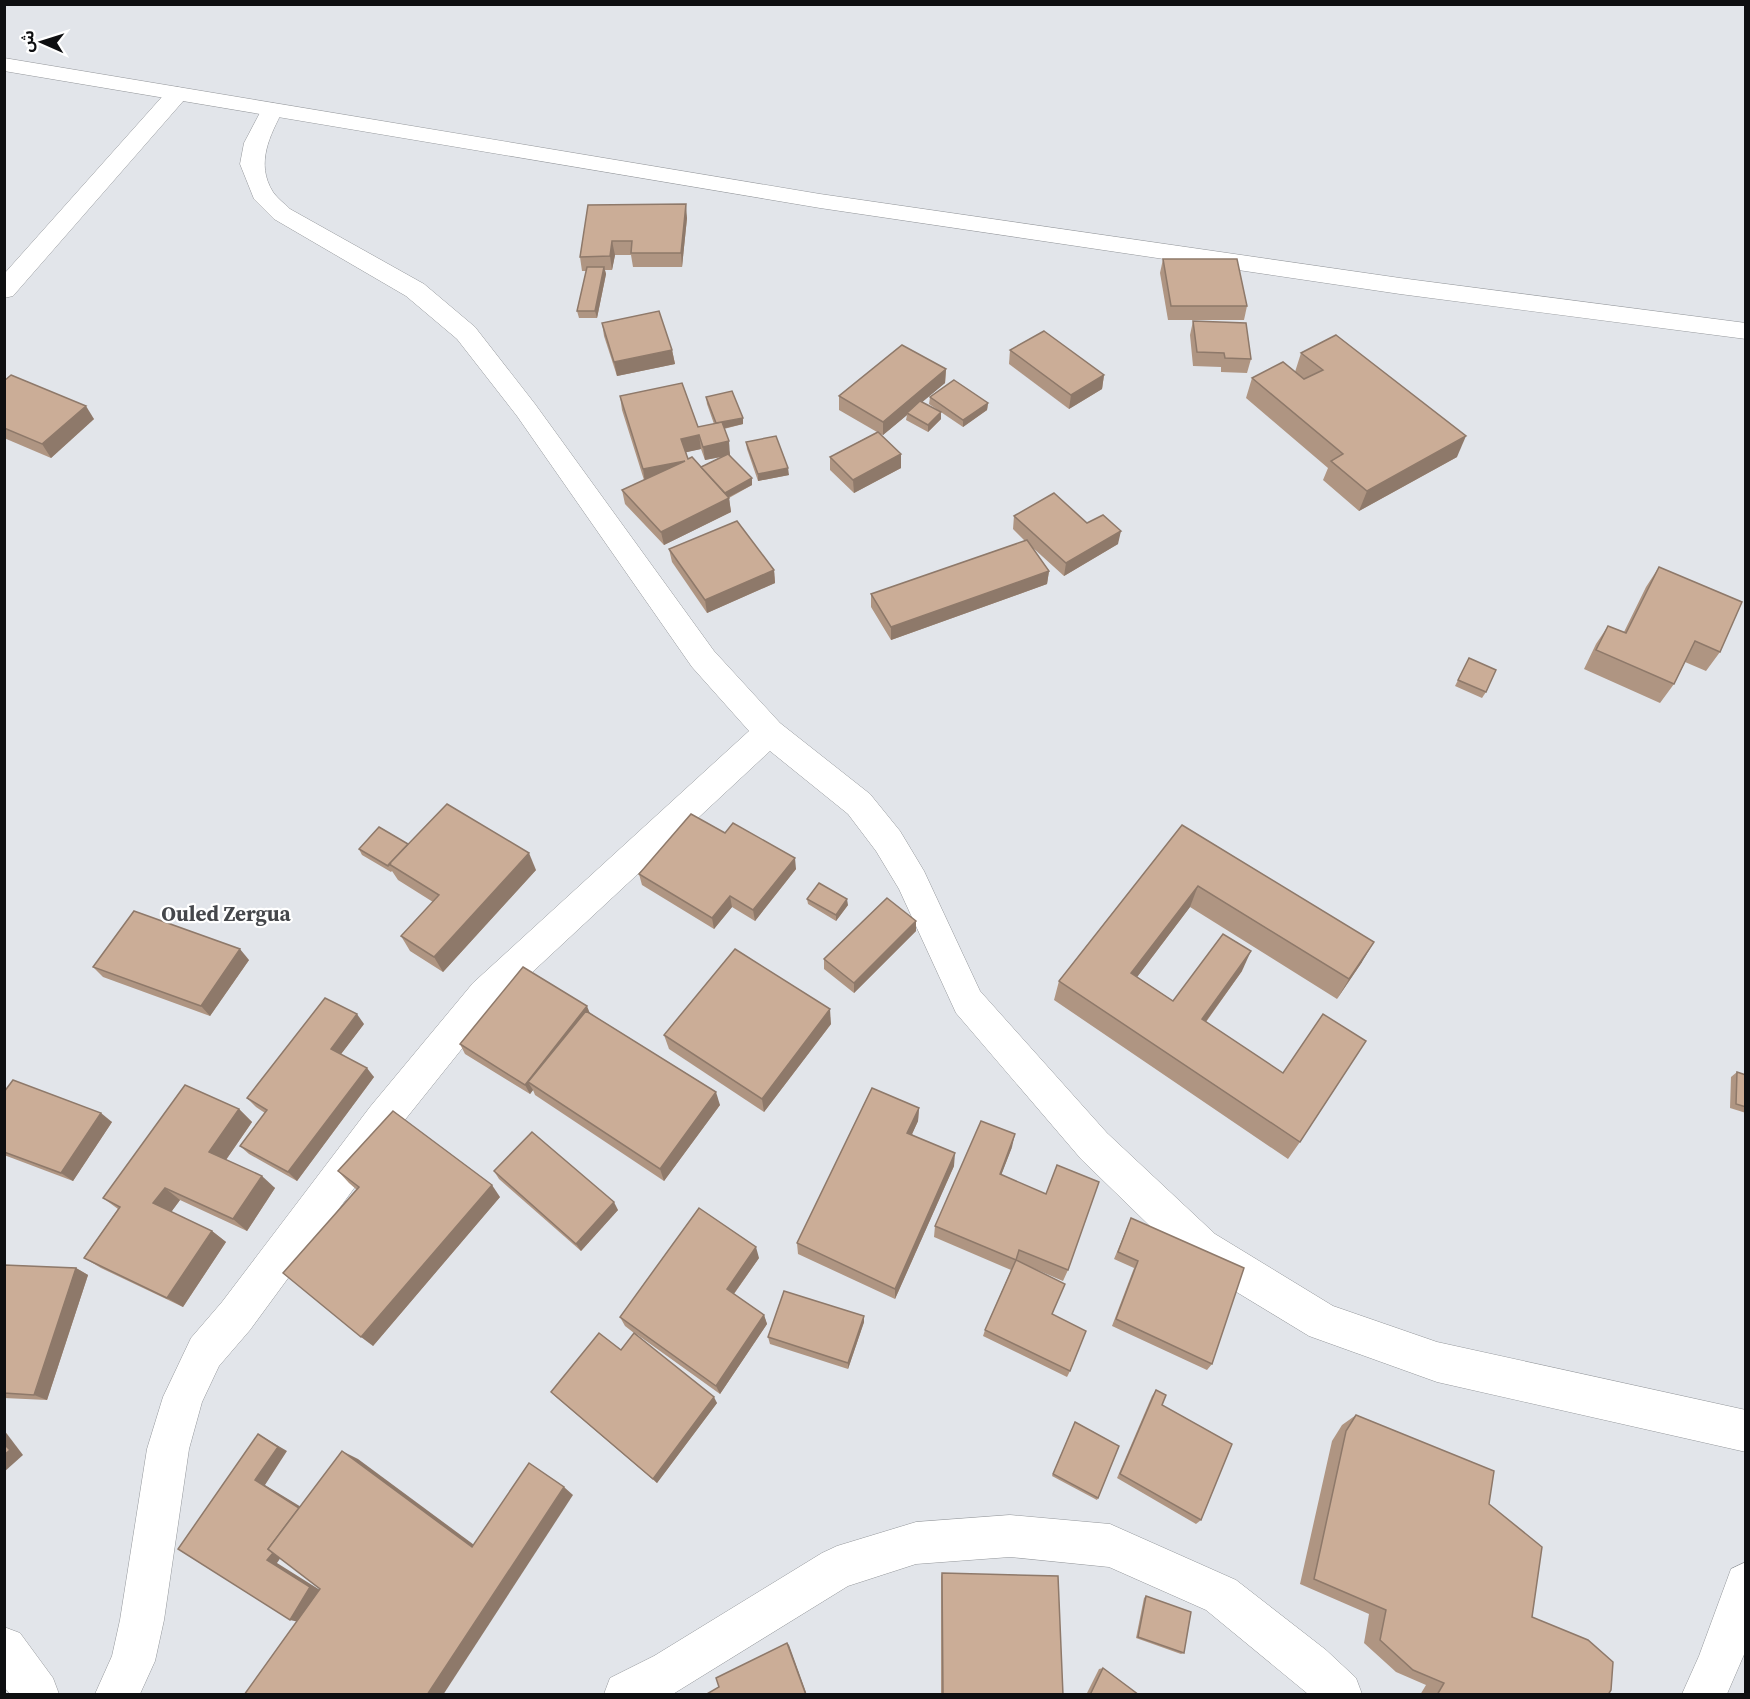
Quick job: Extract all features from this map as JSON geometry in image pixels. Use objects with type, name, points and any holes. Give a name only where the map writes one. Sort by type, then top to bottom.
[{"type":"street","points":[[4,64],[785,195],[979,225],[1400,286],[1746,331]]},
{"type":"street","points":[[4,290],[177,94]]},
{"type":"street","points":[[272,110],[255,143],[252,164],[262,194],[282,214],[415,290],[466,333],[526,410],[703,659],[770,732],[810,762],[859,804],[888,841],[912,881],[968,1002],[1094,1146],[1201,1248],[1323,1322],[1437,1362],[1746,1431]]},
{"type":"street","points":[[117,1695],[133,1661],[142,1620],[168,1449],[183,1397],[205,1352],[236,1316],[383,1119],[486,994],[770,732]]},
{"type":"street","points":[[626,1695],[670,1672],[837,1568],[916,1543],[1010,1536],[1110,1546],[1221,1595],[1311,1666],[1340,1695]]},
{"type":"street","points":[[1704,1695],[1718,1665],[1746,1584]]},
{"type":"street","points":[[4,1648],[37,1695]]},
{"type":"building","points":[[686,204],[681,253],[631,253],[632,241],[612,241],[610,256],[580,257],[588,205]]},
{"type":"building","points":[[1163,259],[1237,259],[1247,306],[1171,306]]},
{"type":"building","points":[[587,267],[604,267],[595,311],[577,311]]},
{"type":"building","points":[[659,311],[672,350],[614,362],[602,323]]},
{"type":"building","points":[[1193,321],[1246,323],[1251,359],[1225,358],[1224,353],[1197,352]]},
{"type":"building","points":[[1044,331],[1104,375],[1071,395],[1010,350]]},
{"type":"building","points":[[1336,335],[1466,436],[1367,491],[1331,461],[1343,454],[1252,378],[1283,362],[1304,379],[1323,370],[1301,353]]},
{"type":"building","points":[[902,345],[946,369],[883,422],[839,396]]},
{"type":"building","points":[[11,375],[86,406],[42,444],[4,428],[4,381]]},
{"type":"building","points":[[954,380],[988,403],[963,420],[930,397]]},
{"type":"building","points":[[682,383],[698,427],[722,422],[729,441],[703,447],[699,435],[681,439],[688,459],[692,457],[729,498],[661,532],[622,490],[685,461],[643,469],[620,396]]},
{"type":"building","points":[[732,391],[743,418],[716,423],[706,397]]},
{"type":"building","points":[[920,401],[941,412],[928,425],[907,413]]},
{"type":"building","points":[[878,432],[901,454],[853,480],[830,457]]},
{"type":"building","points":[[776,436],[788,468],[758,474],[746,442]]},
{"type":"building","points":[[728,454],[752,478],[725,493],[701,467]]},
{"type":"building","points":[[1054,493],[1087,523],[1103,515],[1121,531],[1066,563],[1014,516]]},
{"type":"building","points":[[737,521],[774,570],[705,600],[669,549]]},
{"type":"building","points":[[1027,540],[1049,571],[891,627],[871,594]]},
{"type":"building","points":[[1659,567],[1742,602],[1720,652],[1695,641],[1674,684],[1596,650],[1608,626],[1626,633]]},
{"type":"building","points":[[1469,658],[1496,670],[1486,692],[1458,680]]},
{"type":"building","points":[[447,804],[529,853],[434,957],[401,936],[439,895],[389,864]]},
{"type":"building","points":[[691,814],[725,833],[733,823],[795,858],[753,910],[730,896],[712,918],[639,874]]},
{"type":"building","points":[[1182,825],[1374,942],[1349,979],[1198,886],[1131,973],[1173,1001],[1223,934],[1251,951],[1202,1019],[1283,1073],[1323,1014],[1366,1041],[1300,1142],[1059,981]]},
{"type":"building","points":[[379,827],[408,844],[388,866],[359,849]]},
{"type":"building","points":[[819,883],[847,899],[836,915],[807,899]]},
{"type":"building","points":[[887,898],[916,921],[854,983],[824,959]]},
{"type":"building","points":[[134,911],[240,949],[201,1006],[93,967]]},
{"type":"building","points":[[735,949],[830,1009],[762,1099],[664,1035]]},
{"type":"building","points":[[523,967],[587,1006],[525,1085],[460,1044]]},
{"type":"building","points":[[325,998],[357,1014],[331,1049],[367,1068],[288,1172],[240,1146],[267,1110],[247,1098]]},
{"type":"building","points":[[586,1011],[716,1092],[660,1169],[528,1082]]},
{"type":"building","points":[[1737,1072],[1746,1075],[1746,1107],[1736,1104]]},
{"type":"building","points":[[13,1080],[101,1113],[61,1173],[4,1152],[4,1092]]},
{"type":"building","points":[[185,1085],[239,1109],[209,1152],[262,1176],[233,1219],[165,1188],[153,1203],[212,1231],[167,1298],[84,1258],[120,1207],[103,1198]]},
{"type":"building","points":[[872,1088],[919,1108],[907,1133],[955,1153],[895,1289],[797,1243]]},
{"type":"building","points":[[393,1111],[492,1185],[361,1337],[283,1273],[359,1187],[338,1171]]},
{"type":"building","points":[[981,1121],[1015,1134],[1000,1174],[1046,1194],[1057,1165],[1099,1182],[1068,1270],[1019,1250],[1016,1260],[935,1226]]},
{"type":"building","points":[[532,1132],[614,1202],[576,1244],[494,1171]]},
{"type":"building","points":[[699,1208],[756,1247],[727,1289],[764,1315],[716,1386],[620,1317]]},
{"type":"building","points":[[1131,1218],[1244,1268],[1212,1364],[1116,1319],[1138,1261],[1118,1252]]},
{"type":"building","points":[[1016,1260],[1065,1284],[1052,1314],[1086,1331],[1070,1371],[985,1330]]},
{"type":"building","points":[[4,1265],[76,1268],[34,1395],[4,1393]]},
{"type":"building","points":[[784,1291],[864,1316],[848,1363],[768,1337]]},
{"type":"building","points":[[599,1333],[621,1350],[634,1333],[714,1397],[653,1479],[551,1392]]},
{"type":"building","points":[[1156,1390],[1166,1395],[1162,1405],[1232,1444],[1201,1520],[1120,1474]]},
{"type":"building","points":[[1356,1415],[1494,1471],[1489,1504],[1542,1547],[1532,1617],[1588,1640],[1613,1662],[1611,1690],[1608,1695],[1437,1695],[1444,1683],[1413,1670],[1380,1640],[1386,1610],[1314,1579],[1346,1431]]},
{"type":"building","points":[[1075,1422],[1119,1446],[1098,1498],[1053,1474]]},
{"type":"building","points":[[258,1434],[278,1447],[255,1480],[299,1508],[268,1549],[273,1553],[267,1560],[310,1587],[290,1620],[178,1549]]},
{"type":"building","points":[[4,1444],[10,1450],[4,1455]]},
{"type":"building","points":[[342,1451],[472,1547],[529,1463],[564,1487],[427,1695],[244,1695],[320,1589],[268,1549]]},
{"type":"building","points":[[942,1573],[1058,1576],[1063,1695],[943,1695]]},
{"type":"building","points":[[1146,1596],[1191,1612],[1184,1653],[1138,1637]]},
{"type":"building","points":[[787,1643],[806,1695],[705,1695],[719,1687],[716,1678]]},
{"type":"building","points":[[1103,1668],[1139,1695],[1090,1695]]},
{"type":"district","name":"Ouled Zergua","points":[[226,914]]}]
